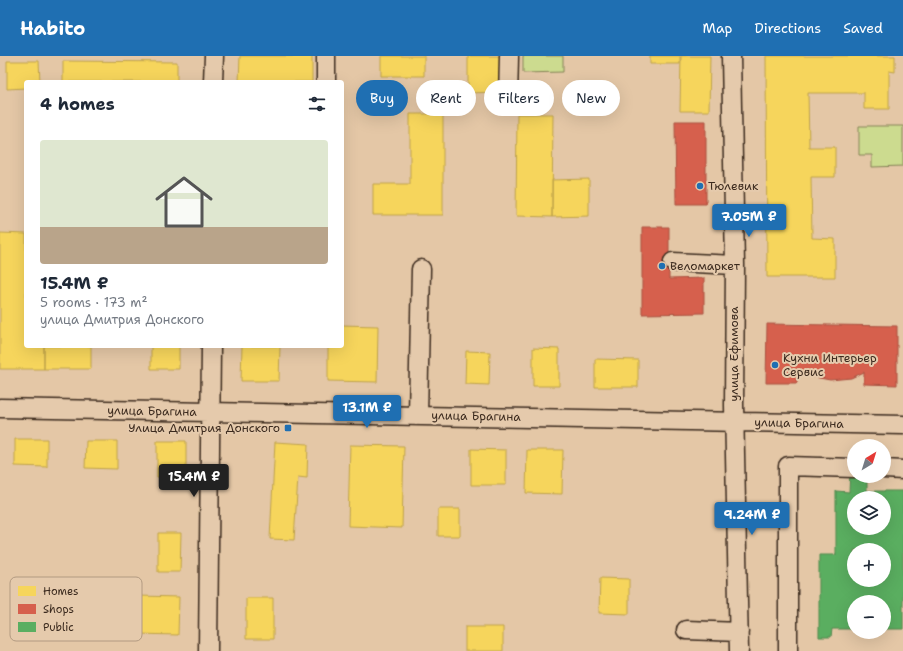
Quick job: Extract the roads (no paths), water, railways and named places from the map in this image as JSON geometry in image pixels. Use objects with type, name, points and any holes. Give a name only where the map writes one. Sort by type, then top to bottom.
[{"type":"street","points":[[213,80],[214,56]]},
{"type":"street","points":[[326,56],[326,80]]},
{"type":"street","points":[[508,56],[508,80]]},
{"type":"street","name":"улица Ефимова","points":[[731,56],[735,265],[734,421],[739,651]]},
{"type":"street","points":[[673,262],[735,265]]},
{"type":"street","points":[[418,415],[421,269]]},
{"type":"street","points":[[208,651],[211,348]]},
{"type":"street","name":"улица Брагина","points":[[0,408],[903,425]]},
{"type":"street","points":[[788,651],[788,466],[847,468]]},
{"type":"street","points":[[891,469],[903,470]]},
{"type":"street","points":[[686,630],[739,632]]},
{"type":"place","name":"Тюлевик","points":[[700,186]]},
{"type":"place","name":"Веломаркет","points":[[662,266]]},
{"type":"place","name":"Кухни Интерьер Сервис","points":[[775,365]]},
{"type":"place","name":"Улица Дмитрия Донского","points":[[288,428]]}]
